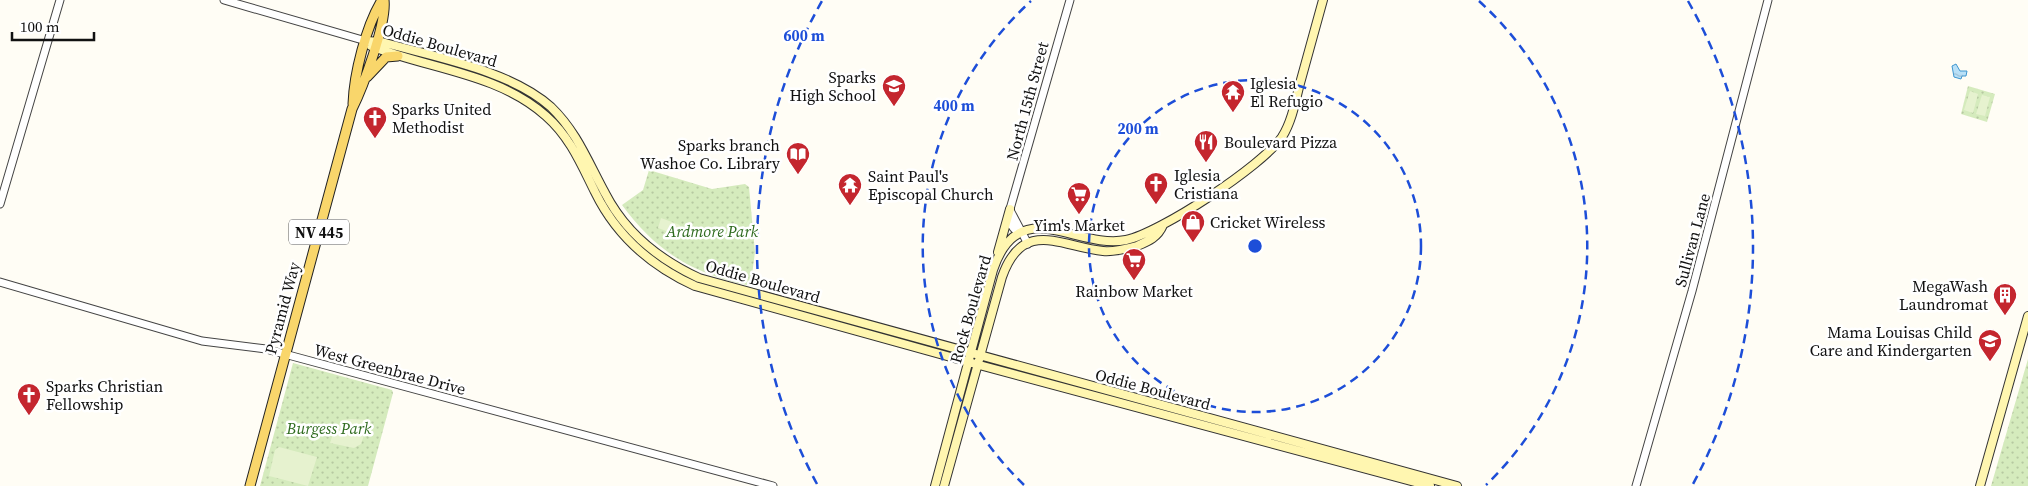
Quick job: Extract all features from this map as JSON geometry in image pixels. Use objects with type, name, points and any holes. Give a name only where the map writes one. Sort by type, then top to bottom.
[{"type":"main road","name":"Pyramid Way","points":[[352,109],[353,91],[366,41],[373,17],[383,0]]},
{"type":"main road","name":"Pyramid Way","points":[[250,486],[352,109],[364,81],[382,19],[383,0]]},
{"type":"main road","points":[[1021,233],[1036,228],[1051,228],[1100,241],[1130,239],[1163,225],[1260,161],[1283,136],[1290,121],[1323,0]]},
{"type":"main road","name":"Oddie Boulevard","points":[[366,41],[507,79],[544,101],[576,137],[606,196],[622,220],[650,248],[686,272],[712,282],[1457,486]]},
{"type":"main road","name":"Oddie Boulevard","points":[[375,44],[398,56],[502,87],[541,111],[571,145],[599,200],[623,234],[650,259],[682,280],[710,291],[978,365],[1430,486]]},
{"type":"main road","points":[[364,81],[383,59],[389,56],[398,56]]},
{"type":"main road","points":[[995,261],[1010,209]]},
{"type":"main road","points":[[1028,244],[1042,240],[1056,240],[1096,250],[1122,250],[1151,240],[1160,233],[1163,225]]},
{"type":"main road","name":"Rock Boulevard","points":[[935,486],[995,261],[1008,243],[1021,233]]},
{"type":"main road","name":"Rock Boulevard","points":[[944,486],[1005,268],[1012,256],[1028,244]]},
{"type":"main road","points":[[1980,486],[2028,316]]},
{"type":"street","points":[[0,204],[60,0]]},
{"type":"street","points":[[224,0],[366,41]]},
{"type":"street","name":"North 15th Street","points":[[1010,209],[1070,0]]},
{"type":"street","name":"Sullivan Lane","points":[[1636,486],[1697,273],[1768,0]]},
{"type":"street","points":[[1010,209],[1028,244]]},
{"type":"street","name":"West Greenbrae Drive","points":[[0,282],[202,342],[253,346],[285,354],[773,486]]},
{"type":"green space","points":[[1968,86],[1995,94],[1987,122],[1961,114]]},
{"type":"green space","points":[[1970,91],[1978,94],[1973,113],[1964,110]]},
{"type":"green space","points":[[1982,95],[1990,97],[1985,116],[1976,114]]},
{"type":"green space","name":"Ardmore Park","points":[[649,170],[712,189],[745,184],[749,187],[755,252],[751,283],[747,285],[727,280],[692,267],[662,247],[635,221],[622,205],[643,190]]},
{"type":"green space","points":[[661,218],[680,225],[677,235],[658,228]]},
{"type":"green space","points":[[2028,359],[2028,486],[1991,486]]},
{"type":"green space","name":"Burgess Park","points":[[293,363],[392,390],[393,393],[368,486],[260,486]]},
{"type":"green space","points":[[342,420],[369,420],[361,444],[354,448],[330,443],[334,431]]},
{"type":"green space","points":[[279,447],[317,457],[308,486],[269,476],[275,450]]},
{"type":"water","points":[[1956,64],[1960,71],[1967,71],[1966,76],[1962,76],[1961,79],[1954,77],[1952,66]]},
{"type":"place","name":"Sparks High School","points":[[894,107]]},
{"type":"place","name":"Iglesia El Refugio","points":[[1233,113]]},
{"type":"place","name":"Sparks United Methodist","points":[[375,139]]},
{"type":"place","name":"Boulevard Pizza","points":[[1206,163]]},
{"type":"place","name":"Sparks branch Washoe Co. Library","points":[[798,175]]},
{"type":"place","name":"Iglesia Cristiana","points":[[1156,205]]},
{"type":"place","name":"Saint Paul's Episcopal Church","points":[[850,206]]},
{"type":"place","name":"Yim's Market","points":[[1079,215]]},
{"type":"place","name":"Cricket Wireless","points":[[1193,243]]},
{"type":"place","name":"Rainbow Market","points":[[1134,281]]},
{"type":"place","name":"MegaWash Laundromat","points":[[2005,316]]},
{"type":"place","name":"Mama Louisas Child Care and Kindergarten","points":[[1990,362]]},
{"type":"place","name":"Sparks Christian Fellowship","points":[[29,416]]}]
